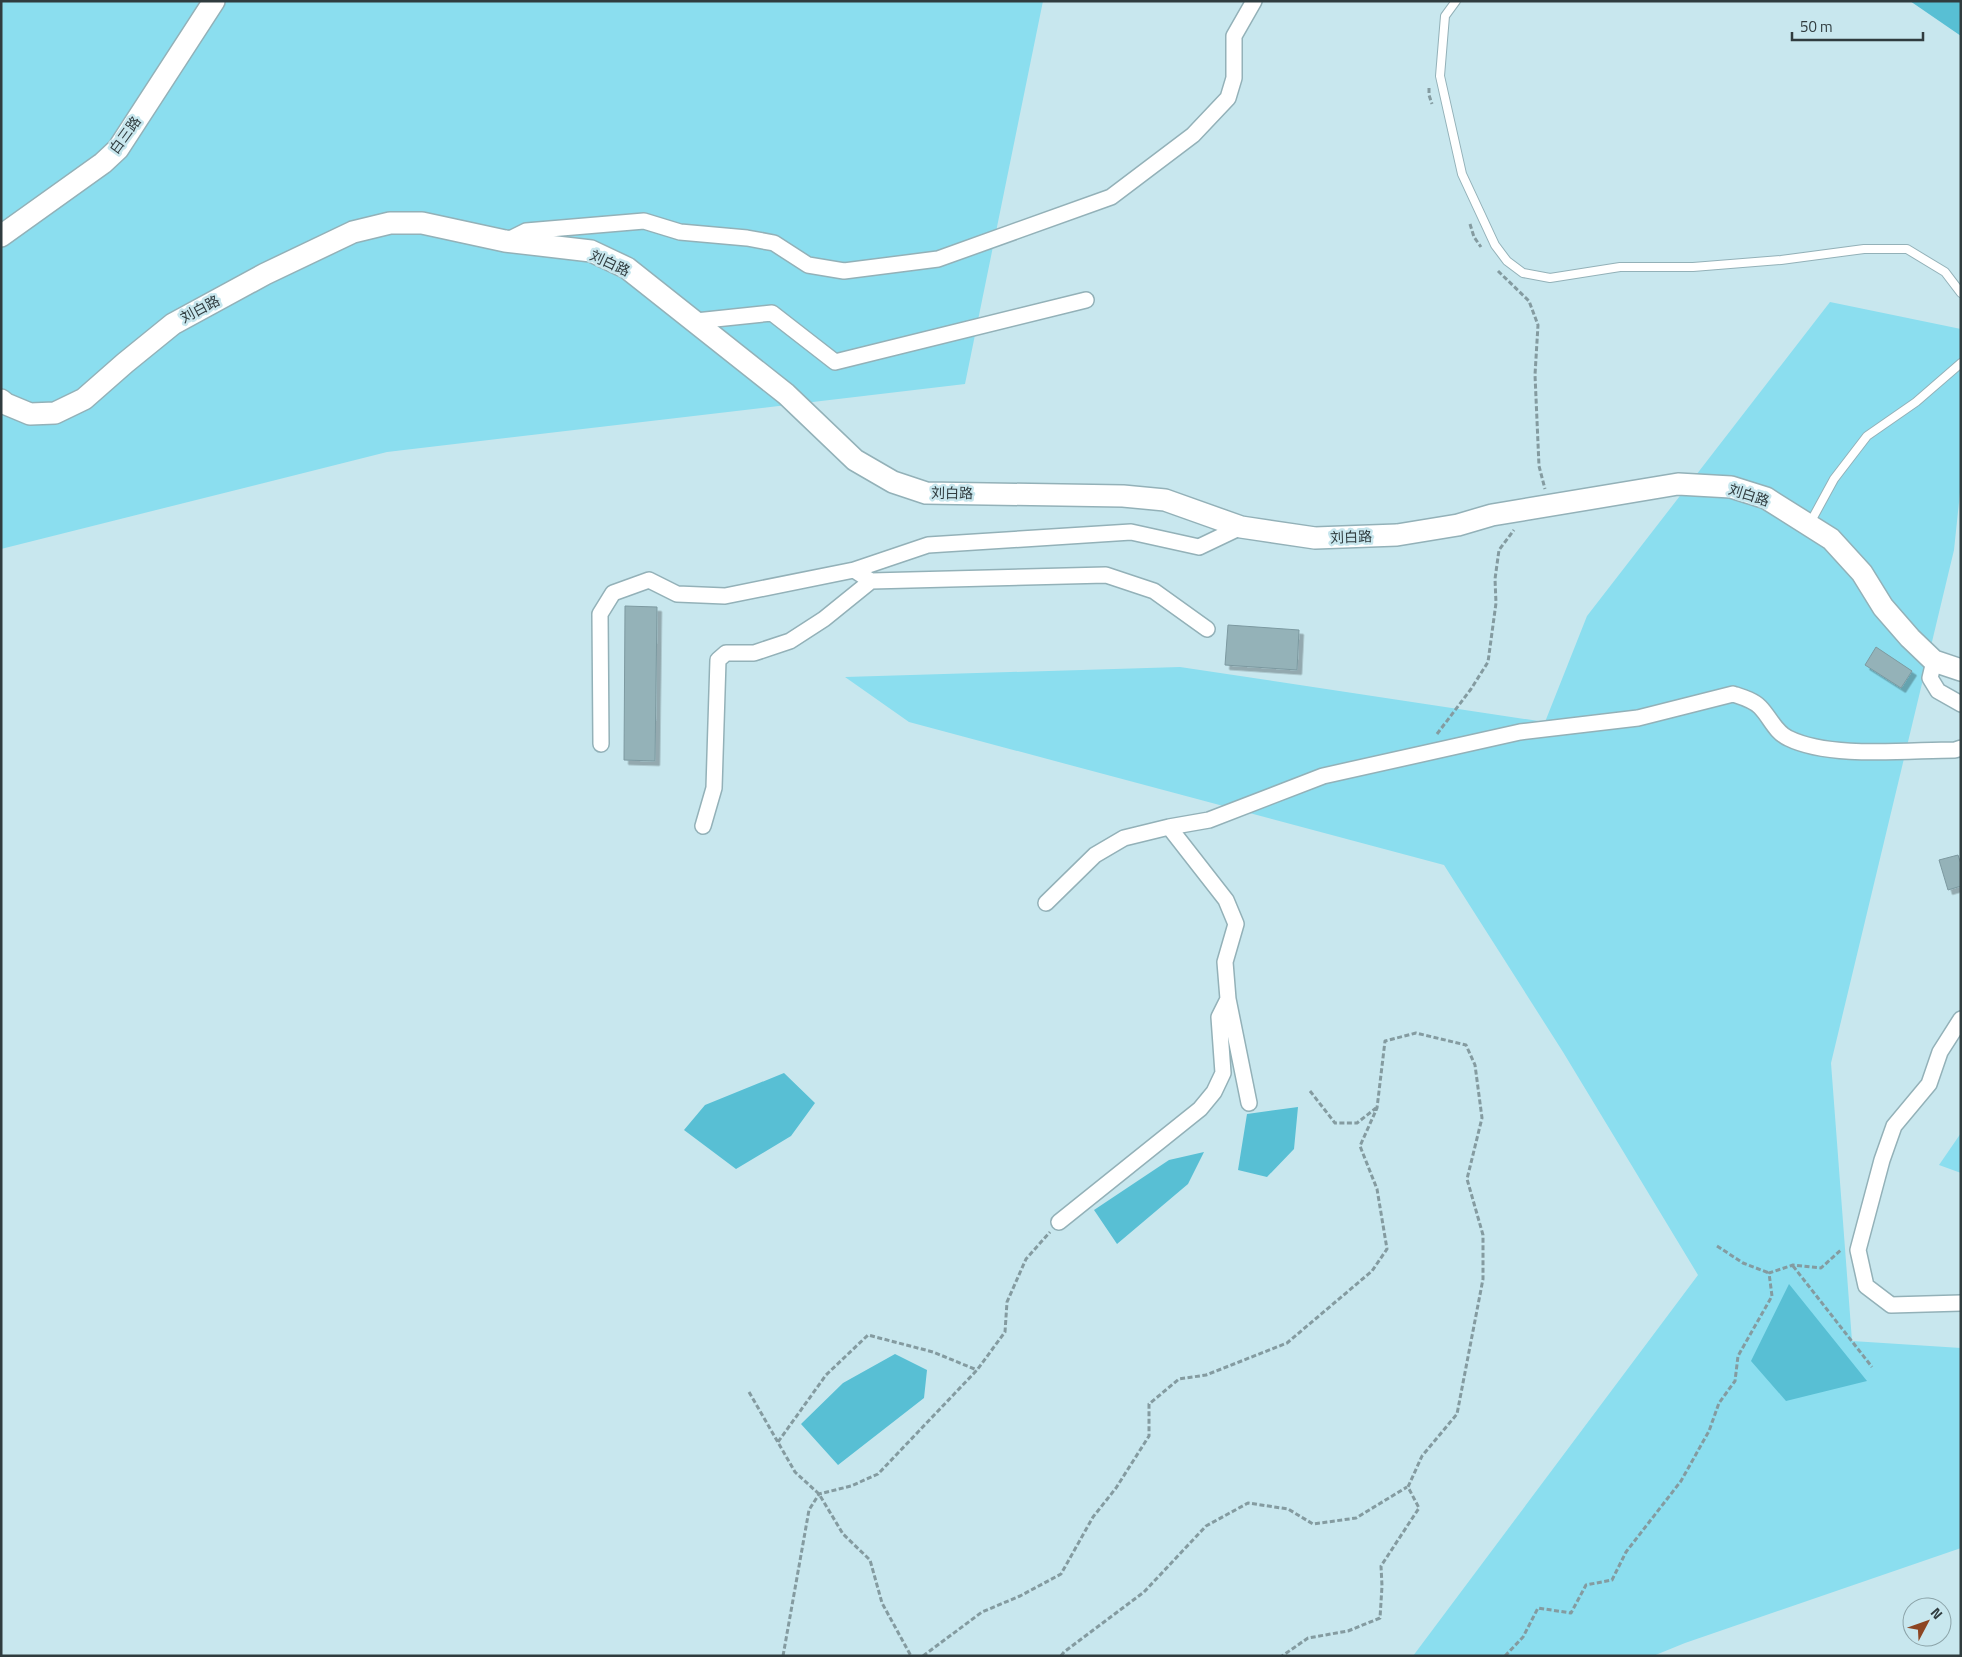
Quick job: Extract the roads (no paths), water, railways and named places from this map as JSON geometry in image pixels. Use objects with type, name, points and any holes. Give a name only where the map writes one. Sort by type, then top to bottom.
[{"type":"street","name":"白三路","points":[[1,236],[95,169],[118,149],[214,1]]},
{"type":"street","points":[[505,241],[526,231],[644,221],[680,232],[746,238],[774,243],[808,265],[844,272],[938,259],[1110,197],[1193,135],[1228,98],[1234,78],[1234,36],[1254,1]]},
{"type":"street","name":"刘白路","points":[[1,400],[30,414],[55,413],[84,399],[173,324],[265,274],[353,232],[390,223],[422,223],[505,241],[590,251],[627,268],[786,394],[855,460],[893,482],[926,493],[1123,496],[1165,500],[1241,527],[1315,538],[1397,535],[1458,525],[1492,515],[1678,484],[1731,487],[1766,498],[1831,539],[1862,573],[1884,607],[1910,638],[1934,661],[1961,670]]},
{"type":"street","points":[[696,321],[772,313],[835,362],[1086,300]]},
{"type":"street","points":[[601,744],[600,614],[613,593],[648,580],[677,594],[725,596],[854,570],[928,544],[1132,532],[1199,547],[1241,527]]},
{"type":"street","points":[[854,570],[871,581],[1106,576],[1154,591],[1207,629]]},
{"type":"street","points":[[703,826],[714,788],[718,660],[726,653],[754,653],[790,641],[824,619],[871,581]]},
{"type":"street","points":[[1934,661],[1930,678],[1938,691],[1961,704]]},
{"type":"street","points":[[1046,903],[1095,855],[1124,838],[1169,826],[1209,820],[1323,776],[1520,732],[1638,718],[1733,694],[1760,706],[1782,735],[1795,741],[1839,751],[1955,750],[1961,748]]},
{"type":"street","points":[[1169,826],[1226,900],[1236,924],[1225,962],[1228,999],[1249,1103]]},
{"type":"street","points":[[1059,1222],[1200,1109],[1214,1092],[1223,1073],[1219,1017],[1228,999]]},
{"type":"street","points":[[1961,1019],[1940,1052],[1929,1084],[1894,1126],[1882,1160],[1858,1250],[1866,1286],[1890,1305],[1961,1303]]},
{"type":"lane","points":[[1456,1],[1444,16],[1440,76],[1462,174],[1495,245],[1507,261],[1523,274],[1550,278],[1620,268],[1693,267],[1781,260],[1864,249],[1907,249],[1945,272],[1961,293]]},
{"type":"lane","points":[[1809,525],[1834,479],[1868,436],[1916,402],[1961,363]]}]
